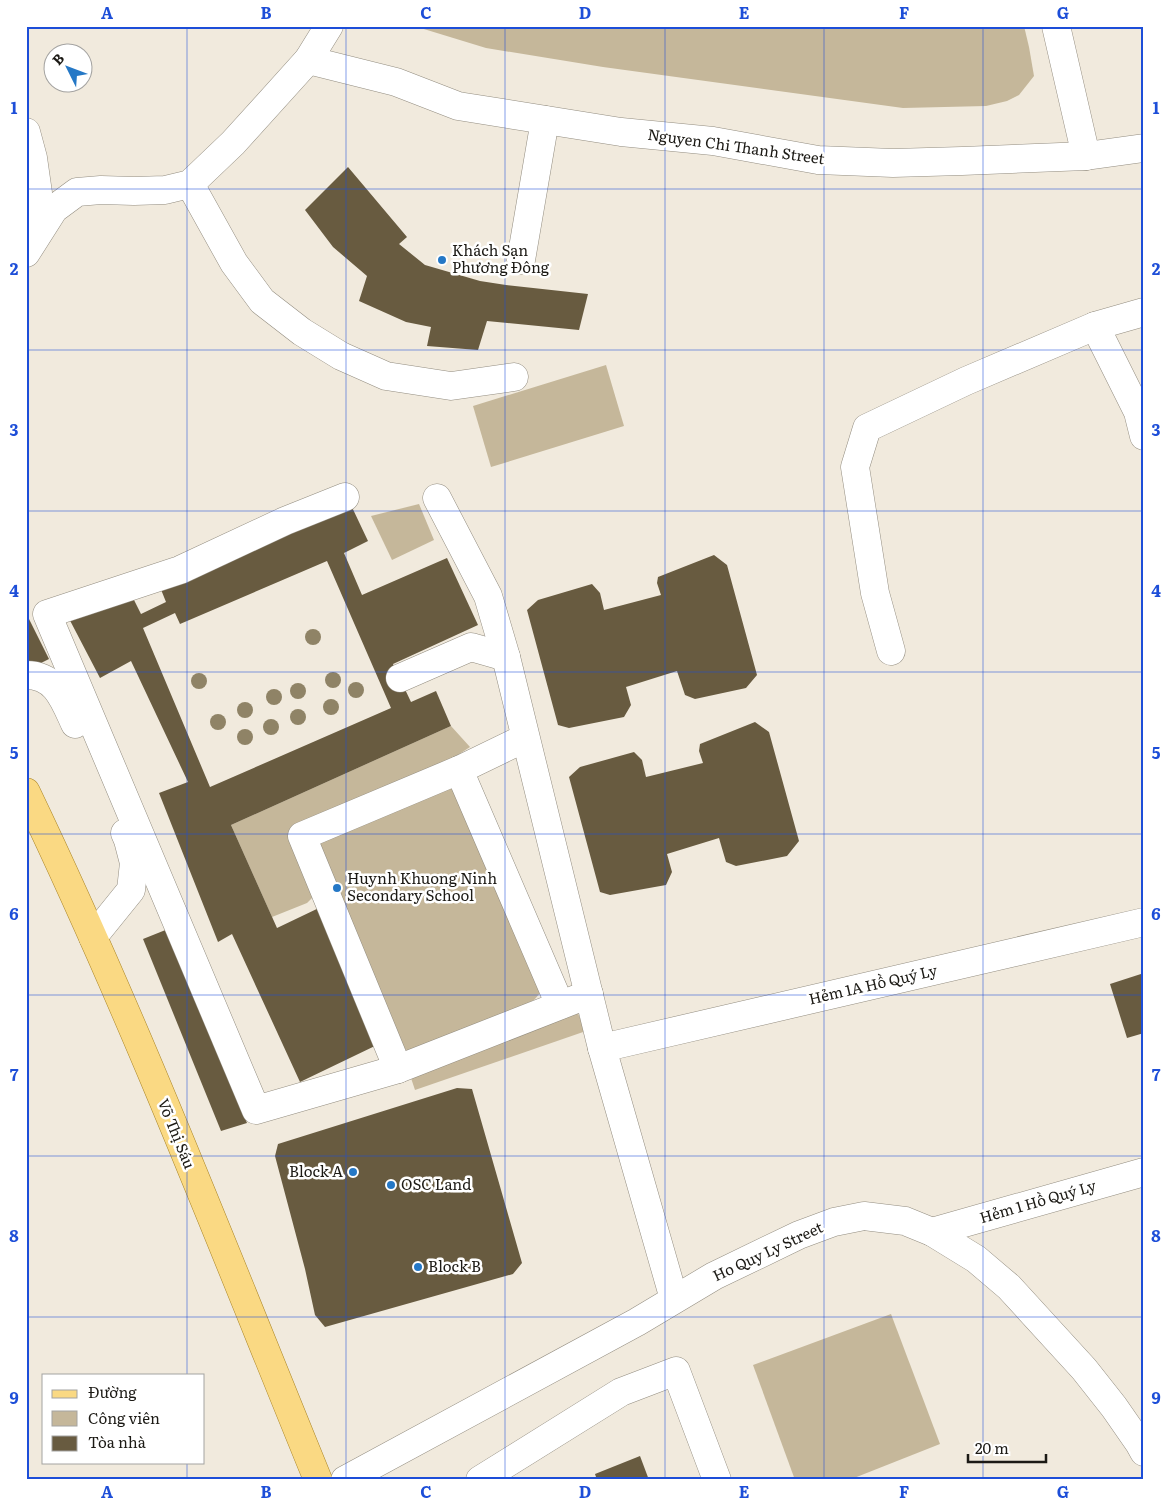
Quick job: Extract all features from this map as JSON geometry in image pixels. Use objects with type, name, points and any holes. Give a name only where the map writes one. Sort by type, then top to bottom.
[{"type":"main road","name":"Võ Thị Sáu","points":[[27,795],[71,886],[93,937],[171,1121],[318,1480]]},
{"type":"street","points":[[28,245],[54,209],[77,192],[165,190],[190,184],[234,143],[308,60],[329,26]]},
{"type":"street","points":[[1056,26],[1086,156]]},
{"type":"street","name":"Nguyen Chi Thanh Street","points":[[308,60],[396,82],[458,106],[620,132],[713,141],[818,160],[893,162],[1086,156],[1144,148]]},
{"type":"street","points":[[521,260],[545,120]]},
{"type":"street","points":[[26,132],[33,158],[38,193],[28,245]]},
{"type":"street","points":[[190,184],[234,263],[262,301],[302,332],[341,356],[386,376],[451,386],[514,377]]},
{"type":"street","points":[[891,652],[875,593],[855,467],[867,428],[966,381],[1095,326],[1144,312]]},
{"type":"street","points":[[1095,326],[1138,412],[1144,436]]},
{"type":"street","points":[[345,497],[180,570],[46,614],[256,1110],[397,1066],[589,994]]},
{"type":"street","points":[[437,498],[488,596],[506,657],[602,1048],[674,1299]]},
{"type":"street","points":[[400,678],[471,647],[506,657]]},
{"type":"street","points":[[26,675],[37,675],[54,685],[66,704],[128,840],[134,863],[131,890],[93,937]]},
{"type":"street","points":[[397,1066],[302,836],[459,770],[525,738]]},
{"type":"street","points":[[459,770],[560,1005]]},
{"type":"street","name":"Hẻm 1A Hồ Quý Ly","points":[[602,1048],[1144,922]]},
{"type":"street","name":"Hẻm 1 Hồ Quý Ly","points":[[932,1232],[1144,1172]]},
{"type":"street","name":"Ho Quy Ly Street","points":[[345,1480],[637,1322],[714,1276],[799,1235],[834,1222],[864,1216],[905,1221],[932,1232],[976,1259],[1008,1287],[1084,1369],[1114,1407],[1144,1452]]},
{"type":"street","points":[[480,1480],[621,1392],[676,1371],[717,1480]]},
{"type":"green space","points":[[414,26],[1024,26],[1034,76],[1019,95],[1007,101],[986,106],[903,108],[603,67],[486,48]]},
{"type":"green space","points":[[606,365],[624,426],[491,467],[473,406]]},
{"type":"green space","points":[[419,504],[434,540],[392,560],[371,516]]},
{"type":"green space","points":[[451,726],[470,747],[435,770],[292,829],[316,894],[307,903],[272,917],[231,825]]},
{"type":"green space","points":[[453,785],[541,992],[534,1000],[520,1007],[411,1051],[403,1049],[315,839]]},
{"type":"green space","points":[[891,1314],[940,1444],[849,1480],[795,1480],[753,1365]]},
{"type":"shaded area","points":[[575,1007],[586,1031],[415,1090],[408,1069]]},
{"type":"building","points":[[348,167],[407,237],[399,244],[425,265],[480,281],[588,294],[579,330],[487,321],[478,350],[427,346],[431,327],[406,322],[359,301],[367,276],[333,247],[305,210]]},
{"type":"building","points":[[350,503],[368,541],[344,553],[362,595],[447,558],[478,625],[393,664],[411,702],[436,691],[451,726],[231,825],[277,928],[323,906],[379,1044],[300,1082],[232,934],[218,942],[159,793],[188,782],[131,661],[100,678],[64,609],[124,580],[141,614],[166,602],[160,587]],"holes":[[[327,561],[391,708],[210,787],[143,628],[175,613],[180,624]]]},
{"type":"building","points":[[714,555],[727,565],[757,675],[746,688],[695,699],[685,695],[677,671],[626,687],[631,705],[624,717],[569,728],[558,725],[527,610],[538,600],[592,584],[600,593],[604,610],[661,595],[657,583],[658,577]]},
{"type":"building","points":[[26,613],[49,659],[27,670],[26,669]]},
{"type":"building","points":[[755,722],[769,732],[799,841],[787,856],[736,866],[726,862],[719,838],[667,854],[672,872],[666,885],[610,895],[600,892],[569,777],[580,767],[634,752],[642,760],[646,777],[703,763],[699,751],[700,744]]},
{"type":"building","points":[[168,929],[247,1123],[221,1131],[143,939]]},
{"type":"building","points":[[1144,973],[1144,1033],[1127,1038],[1110,984]]},
{"type":"building","name":"OSC Land","points":[[457,1088],[472,1089],[522,1263],[513,1274],[325,1327],[315,1315],[305,1269],[275,1156],[278,1144]]},
{"type":"building","points":[[640,1456],[649,1480],[597,1480],[595,1474]]},
{"type":"place","name":"Khách Sạn Phương Đông","points":[[442,260]]},
{"type":"place","name":"Huynh Khuong Ninh Secondary School","points":[[337,888]]},
{"type":"place","name":"Block A","points":[[353,1172]]},
{"type":"place","name":"OSC Land","points":[[391,1185]]},
{"type":"place","name":"Block B","points":[[418,1267]]}]
